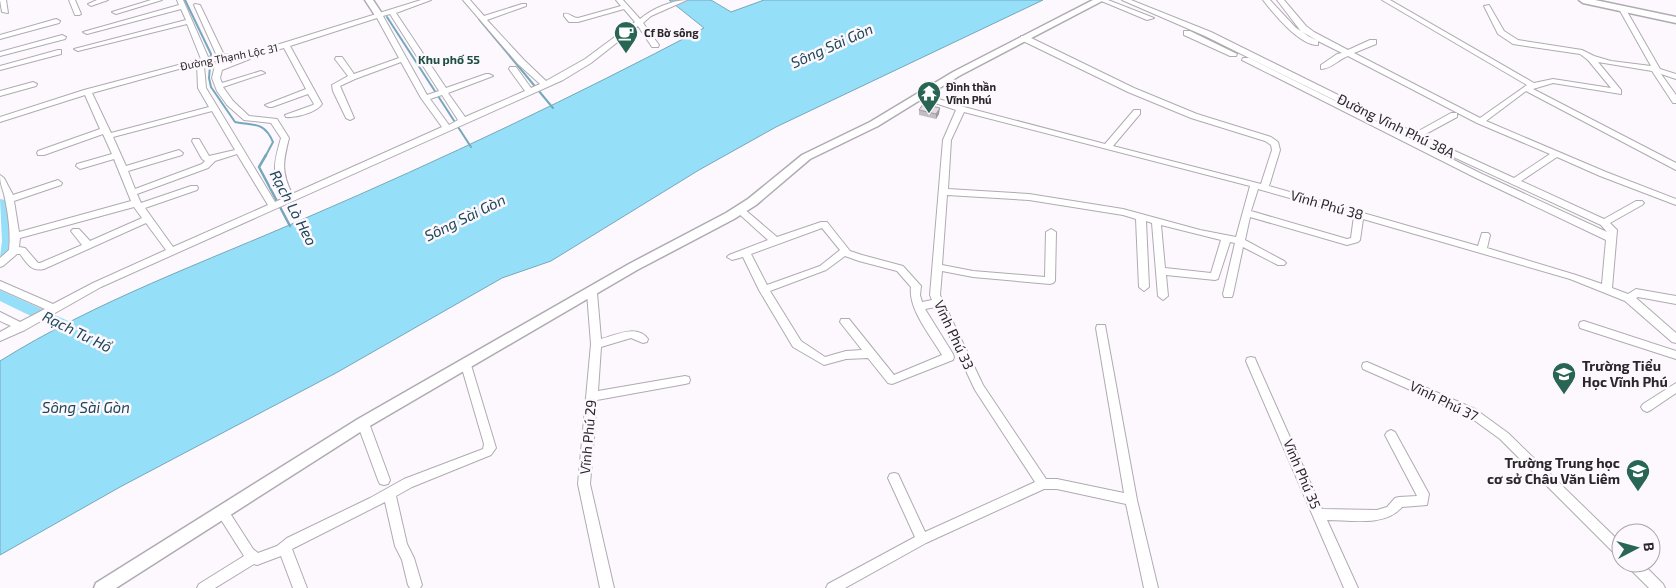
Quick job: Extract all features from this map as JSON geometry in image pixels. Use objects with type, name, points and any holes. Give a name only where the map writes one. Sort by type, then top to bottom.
[{"type":"street","points":[[3,0],[6,12]]},
{"type":"street","points":[[72,0],[77,14]]},
{"type":"street","points":[[91,4],[105,0]]},
{"type":"street","points":[[116,12],[160,0]]},
{"type":"street","points":[[369,0],[402,59],[429,97],[456,125]]},
{"type":"street","name":"Đường Thạnh Lộc 31","points":[[0,120],[87,92],[206,60],[256,53],[286,46],[428,0]]},
{"type":"street","points":[[466,0],[521,62],[537,88]]},
{"type":"street","points":[[619,0],[639,22],[654,45]]},
{"type":"street","points":[[0,337],[50,310],[171,251],[537,88],[581,66],[639,22],[648,17],[653,17],[684,0]]},
{"type":"street","points":[[670,7],[694,0]]},
{"type":"street","points":[[102,588],[363,423],[633,268],[740,210],[806,157],[874,124],[920,95],[1024,38],[1101,0],[1176,28],[1232,53],[1479,176],[1611,238]]},
{"type":"street","name":"Đường Vĩnh Phú 38A","points":[[1125,0],[1252,55],[1415,136],[1604,223]]},
{"type":"street","points":[[1266,0],[1300,36],[1480,121],[1676,202]]},
{"type":"street","points":[[1280,0],[1303,28],[1355,63]]},
{"type":"street","points":[[1385,0],[1530,87],[1676,167]]},
{"type":"street","points":[[1583,0],[1676,20]]},
{"type":"street","points":[[87,32],[181,3],[206,60],[200,66],[202,88],[273,205]]},
{"type":"street","points":[[196,4],[219,57],[216,78],[230,103],[246,118],[266,119],[275,122],[285,138],[277,167],[286,199]]},
{"type":"street","points":[[483,19],[524,5]]},
{"type":"street","points":[[566,15],[572,20],[578,20],[625,6]]},
{"type":"street","points":[[1480,121],[1530,87],[1553,81],[1618,92],[1591,58],[1582,52],[1516,42],[1501,32],[1486,6]]},
{"type":"street","points":[[1623,9],[1657,70],[1656,73],[1676,101]]},
{"type":"street","points":[[391,11],[442,92],[456,125]]},
{"type":"street","points":[[78,49],[190,20]]},
{"type":"street","points":[[0,38],[56,22]]},
{"type":"street","points":[[0,54],[62,37]]},
{"type":"street","points":[[1024,38],[1131,90],[1194,116],[1268,139],[1275,144],[1276,150],[1246,213],[1228,294]]},
{"type":"street","points":[[1324,67],[1343,55],[1372,42]]},
{"type":"street","points":[[286,46],[318,104],[289,115]]},
{"type":"street","points":[[0,68],[58,52]]},
{"type":"street","points":[[1591,58],[1657,70],[1675,77]]},
{"type":"street","points":[[217,69],[246,59]]},
{"type":"street","points":[[350,118],[336,91],[336,85],[352,77],[402,59]]},
{"type":"street","points":[[339,60],[352,77]]},
{"type":"street","points":[[513,69],[537,88]]},
{"type":"street","points":[[219,86],[261,73]]},
{"type":"street","points":[[429,97],[489,76]]},
{"type":"street","points":[[1387,79],[1454,115],[1415,136]]},
{"type":"street","points":[[0,94],[34,84]]},
{"type":"street","points":[[269,105],[311,90]]},
{"type":"street","points":[[87,92],[138,205],[171,251]]},
{"type":"street","name":"Vĩnh Phú 38","points":[[920,95],[961,109],[1260,186],[1482,249],[1607,288],[1629,298],[1676,339]]},
{"type":"street","points":[[41,153],[107,133],[214,108]]},
{"type":"street","name":"Vĩnh Phú 33","points":[[961,109],[947,140],[936,267],[936,304],[979,387],[1043,484]]},
{"type":"street","points":[[1108,146],[1136,112]]},
{"type":"street","points":[[196,141],[206,160],[212,160],[240,151]]},
{"type":"street","points":[[123,170],[179,153]]},
{"type":"street","points":[[1514,182],[1556,154]]},
{"type":"street","points":[[80,166],[117,155]]},
{"type":"street","points":[[132,193],[205,166],[212,160]]},
{"type":"street","points":[[0,178],[8,193],[15,236],[14,252]]},
{"type":"street","points":[[9,200],[58,183]]},
{"type":"street","points":[[15,236],[138,205],[194,188]]},
{"type":"street","points":[[943,192],[1029,197],[1123,212],[1240,241],[1280,263]]},
{"type":"street","points":[[1607,288],[1612,230],[1604,223],[1639,203]]},
{"type":"street","points":[[740,210],[775,241]]},
{"type":"street","points":[[1246,213],[1347,242],[1355,240],[1359,214]]},
{"type":"street","points":[[1141,217],[1144,287]]},
{"type":"street","points":[[0,264],[14,252],[22,250],[35,266],[42,267],[148,219]]},
{"type":"street","points":[[1156,221],[1163,296]]},
{"type":"street","points":[[732,256],[824,224],[845,251],[858,258],[900,268],[916,286],[915,294],[919,306],[949,357],[892,380],[845,322]]},
{"type":"street","points":[[76,231],[88,246]]},
{"type":"street","points":[[936,267],[973,274],[1050,281],[1051,232]]},
{"type":"street","points":[[1482,249],[1485,234]]},
{"type":"street","points":[[1160,271],[1215,277],[1226,238]]},
{"type":"street","points":[[764,290],[823,268],[845,251]]},
{"type":"street","points":[[745,252],[764,290],[797,344],[818,359],[824,361],[846,355],[871,354]]},
{"type":"street","points":[[0,285],[50,310]]},
{"type":"street","points":[[1629,298],[1636,293],[1676,300]]},
{"type":"street","name":"Vĩnh Phú 29","points":[[589,294],[596,344],[584,484],[607,588]]},
{"type":"street","points":[[919,306],[936,304]]},
{"type":"street","points":[[0,316],[24,325]]},
{"type":"street","points":[[1584,325],[1676,355]]},
{"type":"street","points":[[1101,328],[1131,500],[1151,588]]},
{"type":"street","points":[[596,344],[632,334],[644,339]]},
{"type":"street","name":"Vĩnh Phú 35","points":[[1251,361],[1351,588]]},
{"type":"street","points":[[222,511],[249,553],[257,559],[282,550],[291,542],[449,465],[487,452],[490,448],[466,365]]},
{"type":"street","name":"Vĩnh Phú 37","points":[[1367,366],[1470,412],[1485,421],[1522,453],[1611,542]]},
{"type":"street","points":[[592,396],[685,380]]},
{"type":"street","points":[[1648,407],[1676,387]]},
{"type":"street","points":[[363,423],[384,480]]},
{"type":"street","points":[[1319,514],[1377,515],[1391,510],[1400,502],[1423,500],[1424,494],[1391,435]]},
{"type":"street","points":[[894,478],[922,539]]},
{"type":"street","points":[[833,588],[922,539],[1043,484],[1057,484],[1131,500]]},
{"type":"street","points":[[389,493],[401,546],[408,558],[414,585]]},
{"type":"street","points":[[282,550],[287,552],[300,588]]},
{"type":"street","points":[[204,588],[253,557]]},
{"type":"street","points":[[1643,573],[1658,588]]},
{"type":"water","name":"Sông Sài Gòn","points":[[669,0],[711,0],[731,12],[764,0],[1043,0],[776,127],[699,170],[551,261],[502,278],[336,373],[120,487],[0,555],[0,361],[37,339],[112,301],[459,150],[607,78],[704,28]]},
{"type":"building","points":[[923,104],[940,108],[936,114],[919,110]]},
{"type":"waterway","name":"Rạch Lò Heo","points":[[185,0],[211,54],[209,78],[211,87],[235,122],[262,127],[270,135],[273,142],[265,157]]},
{"type":"waterway","points":[[387,17],[471,147]]},
{"type":"waterway","points":[[479,19],[553,108]]},
{"type":"waterway","name":"Rạch Lò Heo","points":[[266,155],[259,167],[290,226]]},
{"type":"waterway","name":"Rạch Tư Hổ","points":[[0,203],[9,242],[0,252]]},
{"type":"waterway","name":"Rạch Tư Hổ","points":[[0,295],[82,334]]},
{"type":"place","name":"Cf Bờ sông","points":[[626,54]]},
{"type":"place","name":"Đình thần Vĩnh Phú","points":[[929,114]]},
{"type":"place","name":"Trường Tiểu Học Vĩnh Phú","points":[[1564,395]]},
{"type":"place","name":"Trường Trung học cơ sở Châu Văn Liêm","points":[[1638,492]]},
{"type":"district","name":"Khu phố 55","points":[[449,60]]}]
